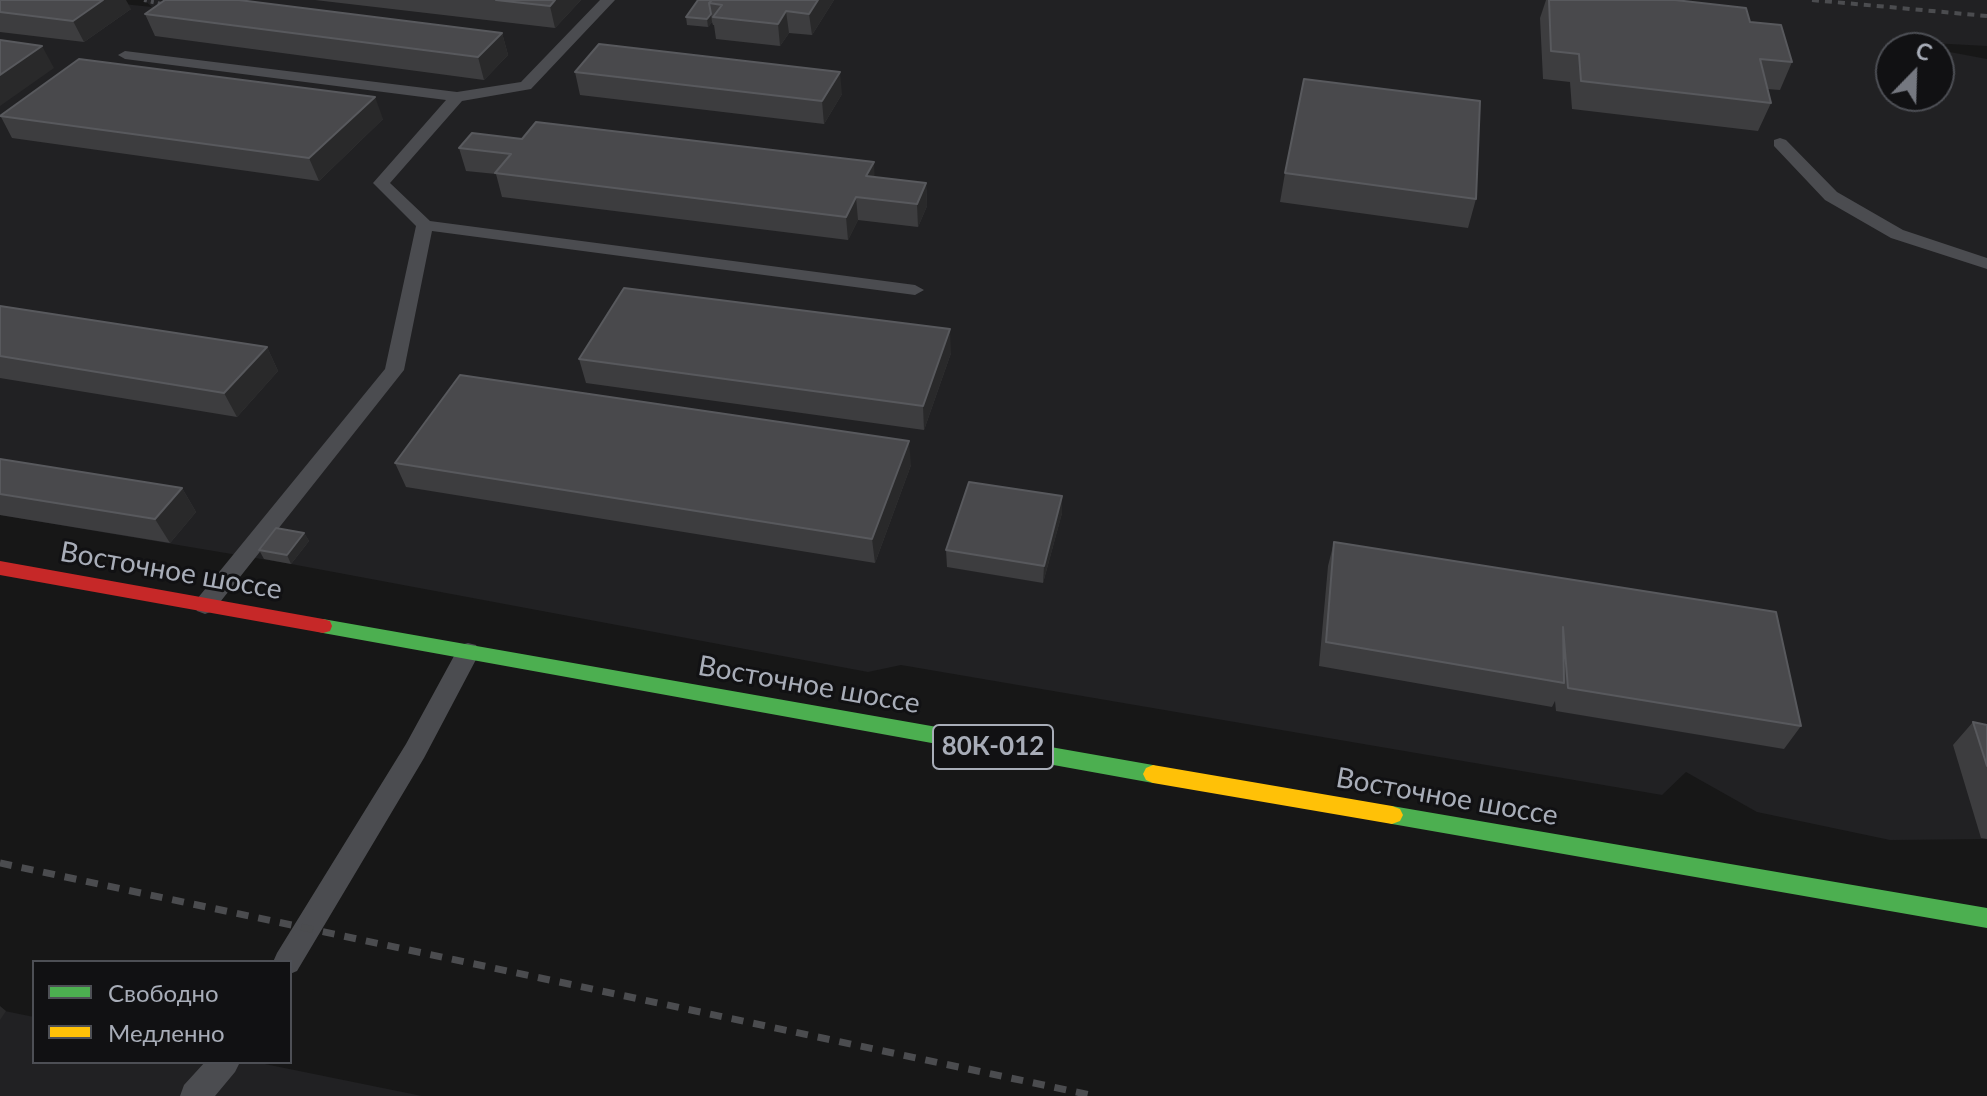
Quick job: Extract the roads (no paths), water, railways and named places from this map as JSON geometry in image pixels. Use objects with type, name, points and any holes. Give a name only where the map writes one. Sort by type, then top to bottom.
[{"type":"main road","name":"Восточное шоссе","points":[[0,568],[1044,756],[1987,918]]},
{"type":"lane","points":[[125,55],[457,97],[526,86],[608,0]]},
{"type":"lane","points":[[457,97],[381,183],[425,225],[915,290]]},
{"type":"lane","points":[[1780,143],[1831,196],[1897,234],[1987,264]]},
{"type":"lane","points":[[205,605],[394,370],[425,225]]},
{"type":"lane","points":[[288,960],[415,751],[468,652]]},
{"type":"lane","points":[[195,1096],[223,1064]]},
{"type":"railway","points":[[1812,0],[1987,16]]},
{"type":"railway","points":[[0,863],[1095,1096]]}]
